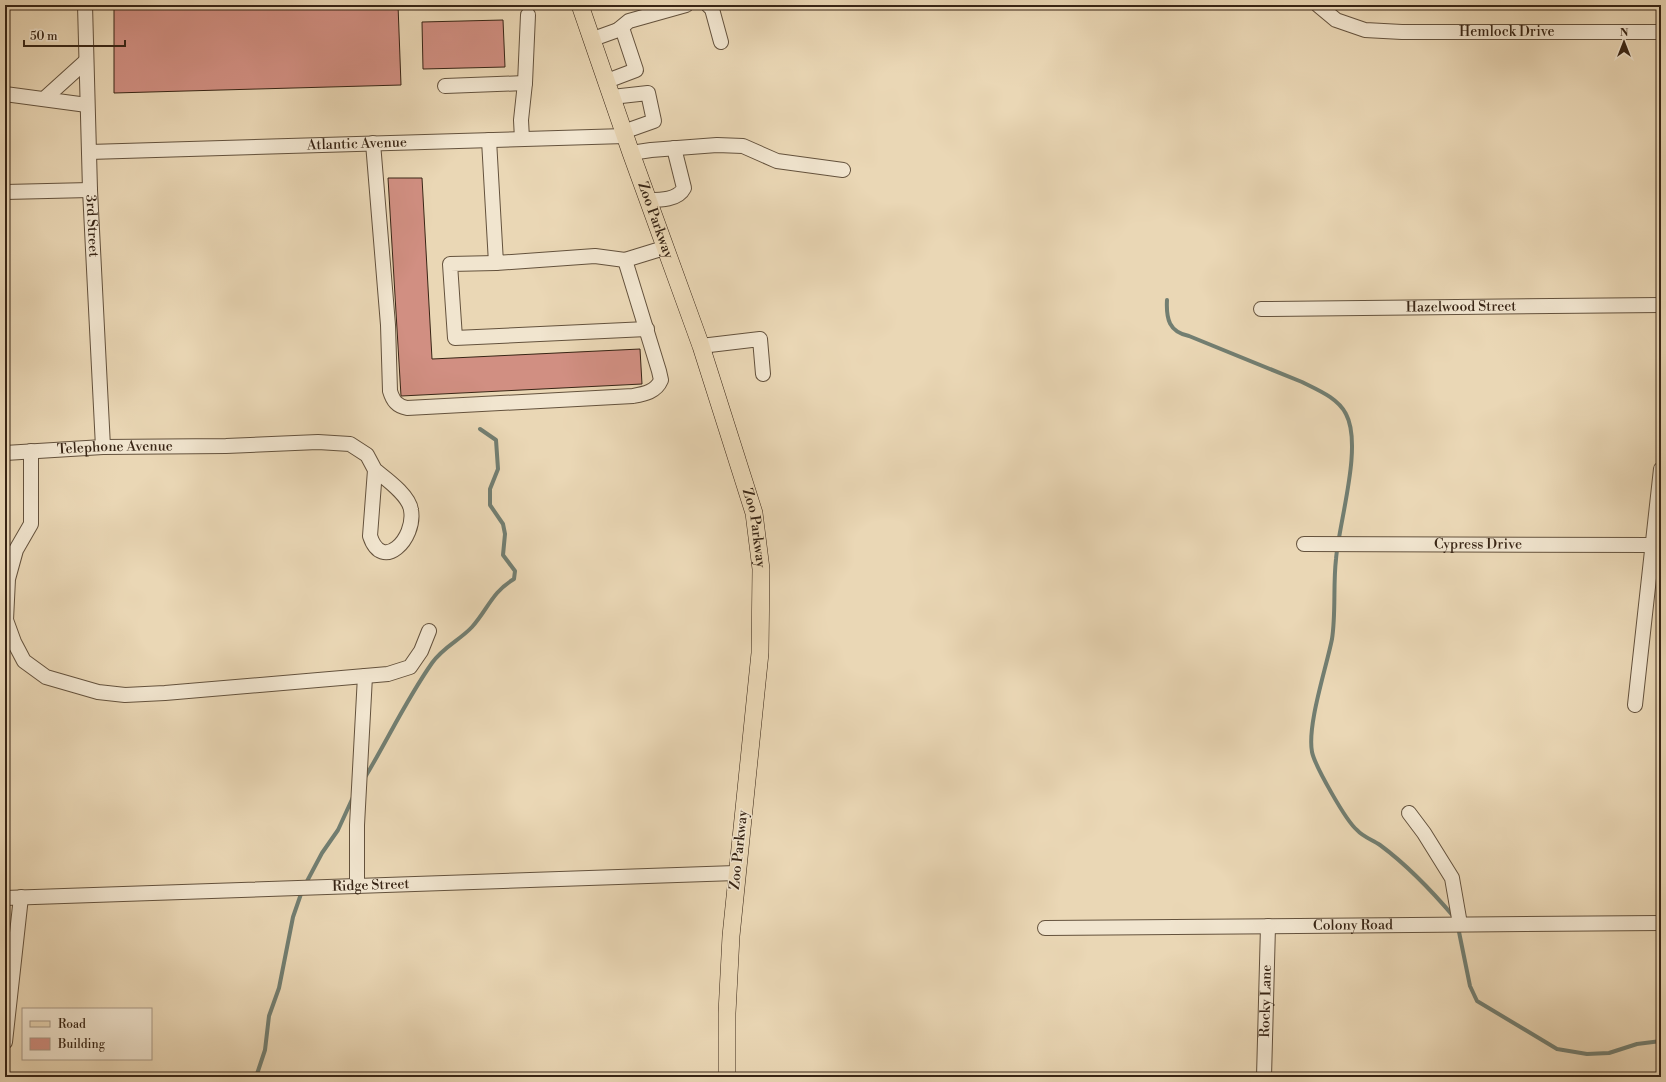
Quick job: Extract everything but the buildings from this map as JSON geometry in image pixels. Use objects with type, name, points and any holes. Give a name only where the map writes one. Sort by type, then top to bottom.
[{"type":"main road","name":"Zoo Parkway","points":[[580,5],[593,39],[624,134],[649,200],[664,248],[701,346],[754,513],[761,569],[760,653],[730,936],[727,1013],[727,1077]]},
{"type":"street","name":"3rd Street","points":[[85,5],[90,190],[103,447]]},
{"type":"street","points":[[593,39],[618,30],[629,21],[686,5]]},
{"type":"street","points":[[708,5],[712,9],[721,42]]},
{"type":"street","name":"Hemlock Drive","points":[[1318,5],[1336,20],[1365,30],[1402,32],[1661,32]]},
{"type":"street","points":[[522,139],[522,106],[525,83],[528,15]]},
{"type":"street","points":[[607,81],[636,70],[623,31],[618,30]]},
{"type":"street","points":[[44,99],[86,61]]},
{"type":"street","points":[[445,86],[525,83]]},
{"type":"street","name":"Atlantic Avenue","points":[[89,152],[522,139],[624,134],[654,120],[648,93],[612,97]]},
{"type":"street","points":[[5,94],[87,105]]},
{"type":"street","points":[[489,140],[496,263]]},
{"type":"street","points":[[373,144],[388,325],[390,391],[392,399],[398,406],[407,408],[645,394],[654,389],[661,380],[647,329],[625,260]]},
{"type":"street","points":[[631,153],[717,145],[743,146],[777,161],[843,170]]},
{"type":"street","points":[[649,200],[673,197],[682,193],[684,188],[674,148]]},
{"type":"street","points":[[5,192],[90,190]]},
{"type":"street","points":[[647,329],[455,338],[450,264],[496,263],[595,256],[625,260],[664,248]]},
{"type":"street","name":"Hazelwood Street","points":[[1261,308],[1661,304]]},
{"type":"street","points":[[701,346],[760,339],[763,374]]},
{"type":"street","name":"Telephone Avenue","points":[[5,453],[103,447],[226,446],[318,442],[350,444],[367,454],[375,470]]},
{"type":"street","points":[[31,451],[31,524],[16,550],[8,579],[6,620],[14,642],[24,660],[46,677],[98,692],[125,695],[388,674],[410,668],[421,651],[429,631]]},
{"type":"street","points":[[1635,705],[1661,469]]},
{"type":"street","points":[[375,470],[399,489],[411,509],[410,528],[405,542],[391,552],[382,551],[373,545],[370,536],[375,470]]},
{"type":"street","name":"Cypress Drive","points":[[1304,544],[1652,545]]},
{"type":"street","points":[[357,886],[357,825],[365,676]]},
{"type":"street","points":[[1408,813],[1424,833],[1452,878],[1460,924]]},
{"type":"street","name":"Ridge Street","points":[[5,898],[736,873]]},
{"type":"street","points":[[5,1042],[21,897]]},
{"type":"street","name":"Colony Road","points":[[1045,928],[1661,923]]},
{"type":"street","name":"Rocky Lane","points":[[1264,1077],[1268,926]]},
{"type":"waterway","points":[[1167,300],[1168,319],[1170,324],[1177,331],[1321,391],[1338,403],[1346,414],[1351,428],[1351,464],[1336,559],[1332,639],[1312,727],[1312,752],[1325,780],[1352,825],[1362,835],[1380,845],[1409,870],[1428,888],[1454,917]]},
{"type":"waterway","points":[[364,779],[414,691],[436,657],[472,627],[500,589],[514,579],[515,571],[503,555],[505,534],[503,524],[490,505],[490,489],[498,469],[496,440],[480,429]]},
{"type":"waterway","points":[[305,885],[322,853],[338,830],[354,795]]},
{"type":"waterway","points":[[256,1077],[265,1050],[269,1016],[279,988],[293,917],[302,891]]},
{"type":"waterway","points":[[1458,927],[1470,986],[1477,1001],[1557,1049],[1587,1054],[1609,1053],[1637,1044],[1661,1041]]}]
